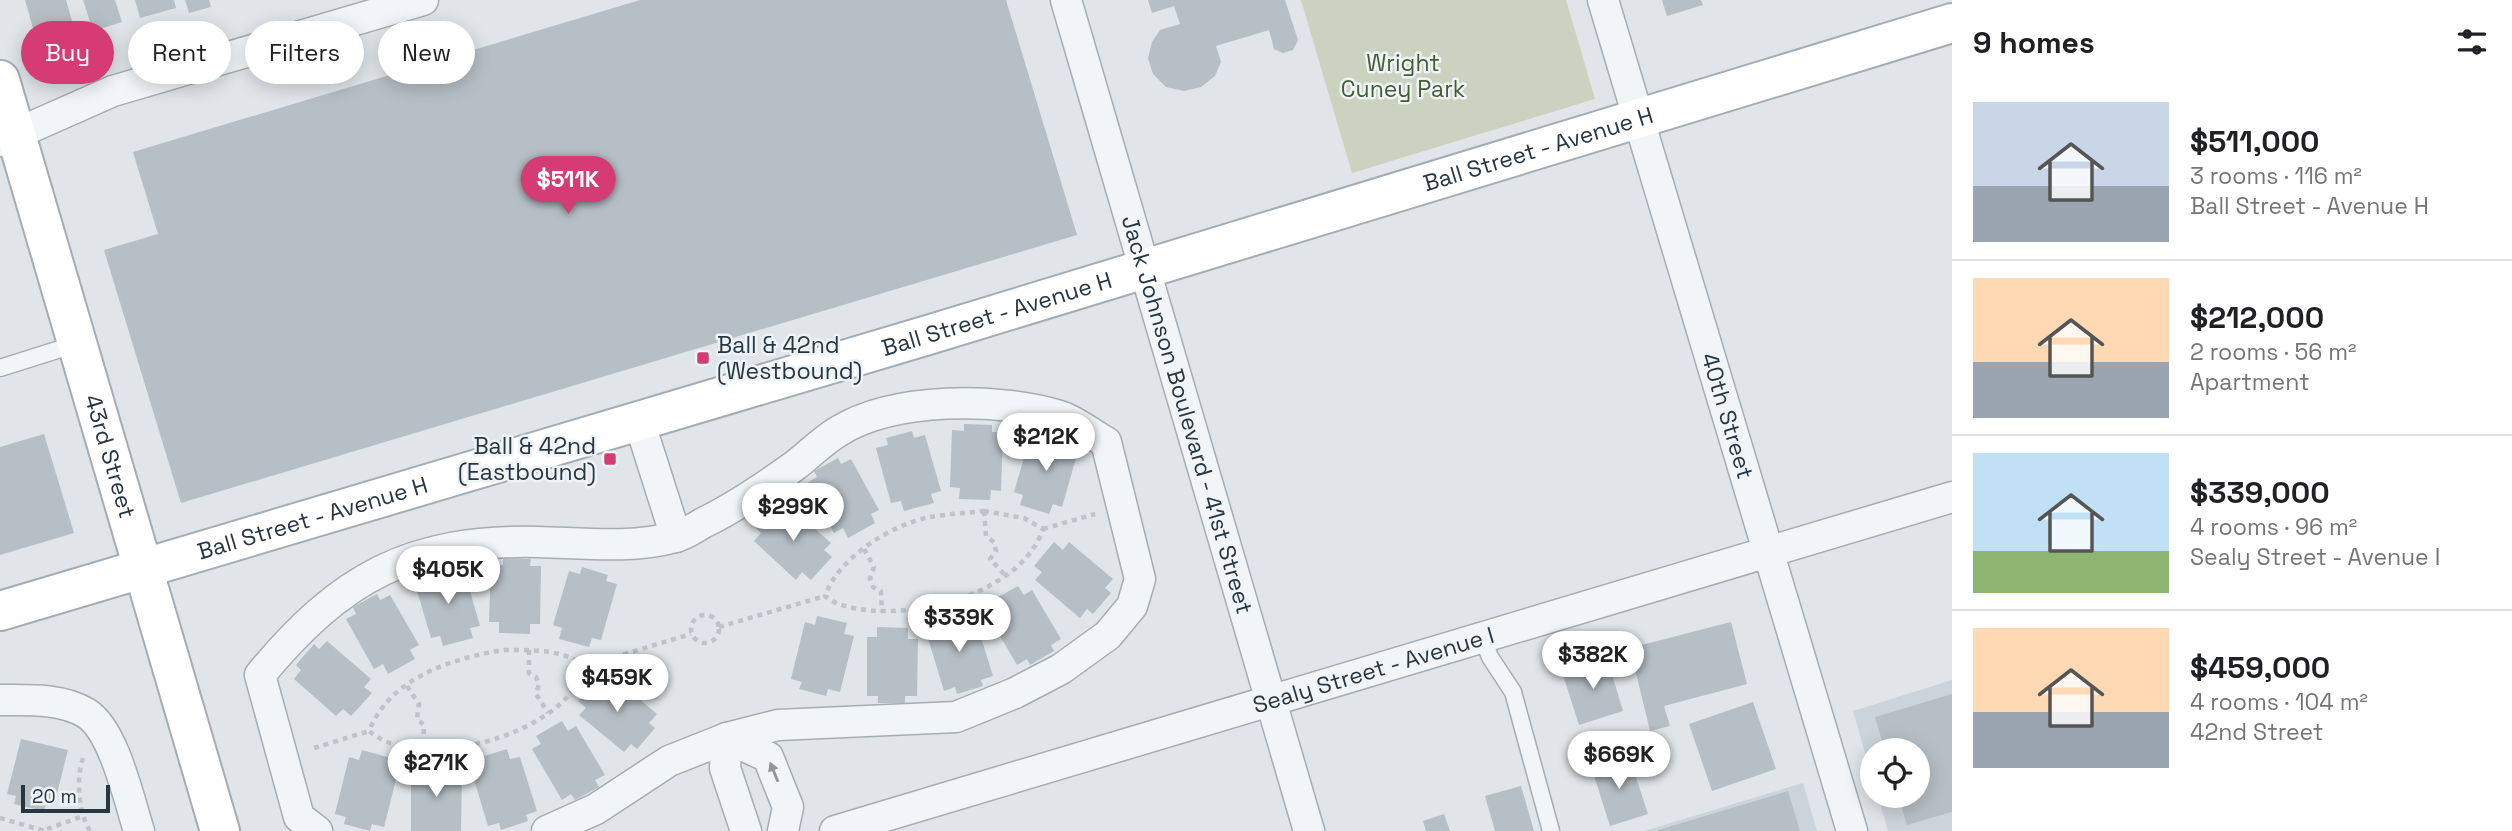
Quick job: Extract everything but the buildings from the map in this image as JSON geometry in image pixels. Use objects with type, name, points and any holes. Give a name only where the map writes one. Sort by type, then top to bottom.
[{"type":"street","points":[[8,139],[113,91],[423,0]]},
{"type":"street","name":"Jack Johnson Boulevard - 41st Street","points":[[1066,0],[1309,831]]},
{"type":"street","name":"40th Street","points":[[1603,0],[1852,831]]},
{"type":"street","name":"Ball Street - Avenue H","points":[[0,611],[639,421],[1952,23]]},
{"type":"street","name":"43rd Street","points":[[0,80],[8,139],[76,344],[220,831]]},
{"type":"street","points":[[317,831],[299,817],[260,675],[322,607],[364,579],[417,556],[463,544],[603,544],[676,537],[713,518],[791,469],[839,431],[881,411],[928,404],[991,404],[1061,416],[1106,442],[1140,579],[1132,606],[1108,635],[1050,675],[1016,693],[956,717],[854,724],[778,724],[727,737],[669,761],[596,809],[547,831]]},
{"type":"street","points":[[639,421],[676,537]]},
{"type":"street","name":"Sealy Street - Avenue I","points":[[835,831],[1952,497]]},
{"type":"street","points":[[0,700],[43,700],[86,713],[107,737],[139,831]]},
{"type":"street","points":[[727,737],[725,768],[746,831]]},
{"type":"street","points":[[727,737],[768,757],[789,807],[783,831]]},
{"type":"lane","points":[[0,368],[76,344]]},
{"type":"lane","points":[[1482,637],[1490,657],[1513,692],[1551,831]]},
{"type":"path","points":[[984,512],[986,536],[994,542],[996,551],[990,559],[1004,575]]},
{"type":"path","points":[[719,627],[825,596],[839,570],[864,549],[928,517],[984,512],[1024,518],[1043,529],[1095,514]]},
{"type":"path","points":[[825,596],[832,602],[882,612],[910,612],[941,606],[982,590],[1004,575],[1038,544],[1043,529]]},
{"type":"path","points":[[864,549],[874,567],[870,578],[873,587],[881,591],[882,612]]},
{"type":"path","points":[[701,615],[714,618],[719,627],[718,636],[711,643],[697,642],[691,634],[691,625],[701,615]]},
{"type":"path","points":[[585,666],[691,634]]},
{"type":"path","points":[[369,731],[375,715],[387,700],[435,668],[467,655],[529,650],[573,657],[585,666]]},
{"type":"path","points":[[529,650],[529,673],[536,677],[539,684],[536,694],[548,713]]},
{"type":"path","points":[[369,731],[380,741],[423,748],[460,748],[492,740],[548,713],[573,690],[582,678],[585,666]]},
{"type":"path","points":[[407,686],[419,704],[417,719],[424,725],[423,748]]},
{"type":"path","points":[[90,831],[83,816],[79,769],[95,724]]},
{"type":"path","points":[[314,748],[369,731]]},
{"type":"path","points":[[0,818],[46,830],[83,816]]},
{"type":"shaded area","points":[[1952,680],[1952,831],[1888,831],[1881,808],[1930,808],[1930,738],[1861,738],[1853,711]]},
{"type":"shaded area","points":[[1803,783],[1817,831],[1644,831]]},
{"type":"green space","name":"Wright Cuney Park","points":[[1301,0],[1566,0],[1595,99],[1352,173]]},
{"type":"place","name":"Ball & 42nd (Westbound)","points":[[703,358]]},
{"type":"place","name":"Ball & 42nd (Eastbound)","points":[[610,459]]}]
